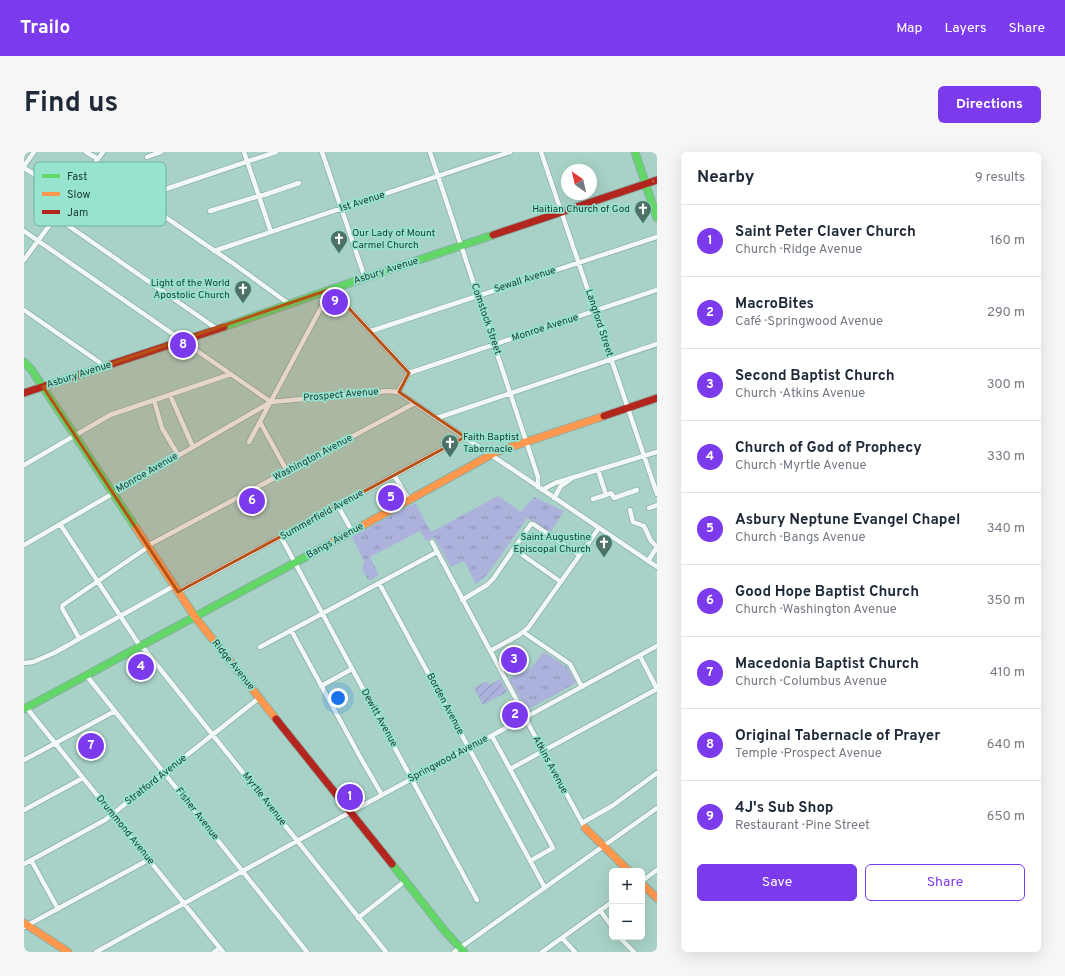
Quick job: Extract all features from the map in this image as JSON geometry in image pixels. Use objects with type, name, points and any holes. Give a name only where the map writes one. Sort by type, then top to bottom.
[{"type":"street","points":[[34,152],[24,167],[34,173]]},
{"type":"street","points":[[86,152],[98,159]]},
{"type":"street","points":[[96,162],[103,152]]},
{"type":"street","points":[[147,157],[161,152]]},
{"type":"street","points":[[244,152],[271,232]]},
{"type":"street","points":[[166,189],[276,152]]},
{"type":"street","points":[[322,152],[365,278]]},
{"type":"street","name":"Comstock Street","points":[[430,152],[527,441],[540,488]]},
{"type":"street","name":"1st Avenue","points":[[214,251],[510,152]]},
{"type":"street","name":"Langford Street","points":[[541,152],[657,494]]},
{"type":"street","points":[[635,152],[657,218]]},
{"type":"street","name":"Asbury Avenue","points":[[24,393],[657,180]]},
{"type":"street","points":[[210,211],[299,183]]},
{"type":"street","points":[[166,217],[289,304]]},
{"type":"street","points":[[24,260],[49,226]]},
{"type":"street","points":[[69,226],[217,329]]},
{"type":"street","points":[[24,231],[271,402]]},
{"type":"street","name":"Sewall Avenue","points":[[371,331],[657,237]]},
{"type":"street","points":[[249,442],[331,289],[409,372],[398,392],[657,567]]},
{"type":"street","name":"Monroe Avenue","points":[[409,372],[657,290]]},
{"type":"street","points":[[24,310],[99,362],[103,367]]},
{"type":"street","points":[[437,418],[657,344]]},
{"type":"street","name":"Ridge Avenue","points":[[24,362],[31,369],[195,617],[454,942],[459,951]]},
{"type":"street","points":[[24,465],[110,415],[231,374]]},
{"type":"street","name":"Prospect Avenue","points":[[271,402],[388,391],[398,392]]},
{"type":"street","points":[[170,395],[192,447]]},
{"type":"street","name":"Bangs Avenue","points":[[25,708],[504,449],[657,398]]},
{"type":"street","points":[[154,400],[162,428],[178,455]]},
{"type":"street","name":"Monroe Avenue","points":[[24,545],[271,402]]},
{"type":"street","name":"Washington Avenue","points":[[79,638],[63,610],[63,604],[148,547],[415,403]]},
{"type":"street","points":[[260,422],[287,471]]},
{"type":"street","name":"Summerfield Avenue","points":[[24,663],[33,662],[54,652],[120,616],[281,537],[465,437]]},
{"type":"street","points":[[540,488],[657,452]]},
{"type":"street","points":[[598,470],[606,495]]},
{"type":"street","points":[[394,475],[409,500]]},
{"type":"street","points":[[554,498],[561,486],[574,477]]},
{"type":"street","points":[[593,499],[612,493],[614,498],[637,490]]},
{"type":"street","points":[[649,508],[657,505]]},
{"type":"street","points":[[338,506],[352,532]]},
{"type":"street","points":[[630,510],[633,522],[644,526],[651,541],[657,547],[648,562]]},
{"type":"street","name":"Myrtle Avenue","points":[[60,524],[141,646],[386,952]]},
{"type":"street","points":[[462,600],[487,585],[497,574],[531,524],[579,555]]},
{"type":"street","points":[[490,651],[524,632],[533,622],[599,528]]},
{"type":"street","name":"Dewitt Avenue","points":[[281,537],[477,900]]},
{"type":"street","name":"Atkins Avenue","points":[[432,542],[583,826],[626,868]]},
{"type":"street","points":[[514,549],[561,582]]},
{"type":"street","points":[[260,647],[437,552]]},
{"type":"street","name":"Borden Avenue","points":[[379,583],[545,888]]},
{"type":"street","points":[[291,630],[382,795]]},
{"type":"street","points":[[524,632],[570,664],[582,687]]},
{"type":"street","name":"Springwood Avenue","points":[[96,952],[350,812],[657,646]]},
{"type":"street","points":[[510,769],[657,689],[640,656]]},
{"type":"street","points":[[321,686],[352,669]]},
{"type":"street","name":"Fisher Avenue","points":[[86,675],[307,952]]},
{"type":"street","name":"Stratford Avenue","points":[[24,864],[98,824],[259,698]]},
{"type":"street","name":"Drummond Avenue","points":[[25,708],[222,950]]},
{"type":"street","points":[[24,760],[115,711]]},
{"type":"street","points":[[492,736],[553,848],[530,861]]},
{"type":"street","points":[[583,826],[657,773]]},
{"type":"street","points":[[24,810],[83,778]]},
{"type":"street","points":[[459,951],[657,808]]},
{"type":"street","points":[[31,860],[58,909]]},
{"type":"street","points":[[25,925],[58,909],[148,860]]},
{"type":"street","points":[[645,880],[657,870]]},
{"type":"street","points":[[358,918],[405,881]]},
{"type":"street","points":[[645,885],[657,898]]},
{"type":"street","points":[[542,952],[609,904]]},
{"type":"street","points":[[600,910],[609,923]]},
{"type":"street","points":[[25,925],[68,952]]},
{"type":"street","points":[[562,938],[575,952]]},
{"type":"street","points":[[622,940],[634,952]]},
{"type":"street","points":[[214,952],[222,950]]},
{"type":"highlighted area","points":[[331,289],[409,373],[399,392],[465,437],[178,592],[43,387]]},
{"type":"green space","points":[[498,496],[521,512],[534,497],[564,511],[550,533],[527,518],[487,575],[476,584],[464,561],[451,567],[434,537],[426,541],[420,531],[370,557],[379,575],[369,581],[362,569],[364,561],[352,537],[415,503],[431,532]]},
{"type":"green space","points":[[544,652],[567,667],[576,683],[527,710],[509,679],[530,669]]},
{"type":"green space","points":[[500,679],[507,692],[483,705],[474,688],[487,681],[489,685]]},
{"type":"railway","points":[[643,152],[657,193]]},
{"type":"traffic: fast","points":[[635,152],[657,218]]},
{"type":"traffic: fast","points":[[224,327],[493,235]]},
{"type":"traffic: fast","points":[[24,362],[31,369],[136,528]]},
{"type":"traffic: fast","points":[[24,709],[311,554]]},
{"type":"traffic: fast","points":[[392,864],[444,930],[464,952]]},
{"type":"traffic: slow","points":[[311,554],[496,452],[604,416]]},
{"type":"traffic: slow","points":[[136,528],[195,617],[276,719]]},
{"type":"traffic: slow","points":[[585,828],[626,868]]},
{"type":"traffic: slow","points":[[645,887],[657,898]]},
{"type":"traffic: slow","points":[[24,923],[68,952]]},
{"type":"traffic: jam","points":[[493,235],[657,180]]},
{"type":"traffic: jam","points":[[24,393],[224,327]]},
{"type":"traffic: jam","points":[[604,416],[657,398]]},
{"type":"traffic: jam","points":[[276,719],[392,864]]},
{"type":"place","name":"Haitian Church of God","points":[[643,224]]},
{"type":"place","name":"Our Lady of Mount Carmel Church","points":[[339,254]]},
{"type":"place","name":"4J's Sub Shop","points":[[335,302]]},
{"type":"place","name":"Light of the World Apostolic Church","points":[[243,304]]},
{"type":"place","name":"Original Tabernacle of Prayer","points":[[183,345]]},
{"type":"place","name":"Faith Baptist Tabernacle","points":[[450,458]]},
{"type":"place","name":"Asbury Neptune Evangel Chapel","points":[[391,498]]},
{"type":"place","name":"Good Hope Baptist Church","points":[[252,501]]},
{"type":"place","name":"Saint Augustine Episcopal Church","points":[[604,558]]},
{"type":"place","name":"Second Baptist Church","points":[[514,660]]},
{"type":"place","name":"Church of God of Prophecy","points":[[141,667]]},
{"type":"place","name":"MacroBites","points":[[515,715]]},
{"type":"place","name":"Macedonia Baptist Church","points":[[91,746]]},
{"type":"place","name":"Saint Peter Claver Church","points":[[350,797]]}]
